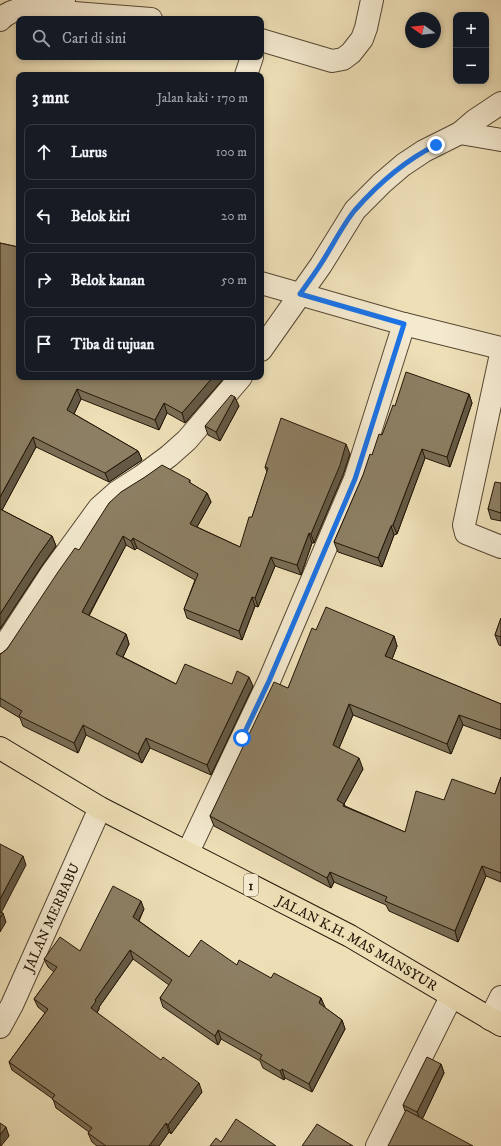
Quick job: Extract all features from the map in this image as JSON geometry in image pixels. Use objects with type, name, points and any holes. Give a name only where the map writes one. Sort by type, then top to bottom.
[{"type":"highway","name":"JALAN K.H. MAS MANSYUR","points":[[0,748],[100,808],[350,936],[451,997],[496,1022]]},
{"type":"street","points":[[264,41],[332,61],[343,59],[351,53],[362,39],[372,0]]},
{"type":"street","points":[[0,20],[11,12],[22,9],[62,6],[130,16]]},
{"type":"street","points":[[247,72],[251,60]]},
{"type":"street","points":[[264,346],[321,265],[355,210],[382,183],[403,165],[424,151],[460,133],[474,121],[501,103]]},
{"type":"street","points":[[460,133],[501,140]]},
{"type":"street","points":[[264,284],[404,324],[501,348]]},
{"type":"street","points":[[188,852],[269,681],[355,479],[404,324]]},
{"type":"street","points":[[501,354],[464,525],[466,533],[501,547]]},
{"type":"street","points":[[0,652],[51,574],[99,508],[117,492],[169,456],[187,440],[238,380]]},
{"type":"street","name":"JALAN MERBABU","points":[[0,1027],[12,1005],[100,808]]},
{"type":"street","points":[[377,1146],[451,997]]},
{"type":"street","points":[[496,1022],[501,997]]},
{"type":"building","points":[[0,243],[16,247],[16,380],[210,380],[182,413],[164,403],[155,420],[77,389],[67,410],[138,451],[105,473],[33,437],[0,497]]},
{"type":"building","points":[[406,372],[469,394],[447,457],[422,449],[393,525],[391,526],[378,558],[334,542],[363,475],[370,454],[372,455],[379,434],[382,435],[393,405],[395,406]]},
{"type":"building","points":[[231,395],[235,397],[216,432],[205,426]]},
{"type":"building","points":[[281,418],[346,444],[340,465],[311,534],[309,533],[297,565],[271,557],[255,598],[252,597],[239,631],[184,609],[198,574],[133,538],[131,541],[123,536],[82,612],[126,634],[116,654],[176,684],[185,664],[232,684],[237,671],[249,677],[207,765],[146,738],[138,754],[83,725],[74,743],[19,716],[22,711],[0,698],[0,654],[7,649],[75,548],[79,550],[109,503],[121,492],[162,465],[190,480],[189,482],[207,493],[190,524],[240,547],[249,517],[252,517],[268,468],[265,467]]},
{"type":"building","points":[[495,482],[501,483],[501,513],[488,509]]},
{"type":"building","points":[[0,509],[52,536],[0,614]]},
{"type":"building","points":[[326,607],[394,636],[385,656],[501,704],[501,730],[459,715],[447,744],[349,704],[333,745],[359,758],[337,800],[344,804],[343,806],[405,832],[416,791],[444,800],[452,779],[495,794],[501,777],[501,873],[482,866],[455,931],[385,901],[387,897],[330,872],[327,878],[210,816],[274,682],[288,688],[312,628],[316,630]]},
{"type":"building","points":[[501,618],[501,637],[495,635]]},
{"type":"building","points":[[0,844],[23,856],[0,899]]},
{"type":"building","points":[[113,886],[141,901],[133,917],[189,957],[201,940],[237,965],[239,960],[271,978],[274,973],[321,998],[319,1003],[342,1020],[309,1084],[282,1069],[280,1071],[260,1059],[262,1055],[218,1030],[215,1036],[160,998],[172,980],[130,950],[91,1008],[161,1060],[163,1057],[199,1083],[168,1125],[166,1123],[149,1146],[106,1146],[88,1133],[92,1128],[52,1099],[55,1095],[9,1062],[48,1009],[34,999],[57,967],[44,959],[60,937],[80,951]]},
{"type":"building","points":[[427,1057],[441,1064],[417,1112],[403,1105]]},
{"type":"building","points":[[406,1110],[473,1146],[388,1146]]},
{"type":"building","points":[[236,1119],[276,1146],[210,1146],[216,1138],[221,1142]]},
{"type":"building","points":[[0,1123],[6,1127],[0,1135]]},
{"type":"building","points":[[317,1124],[353,1146],[302,1146]]},
{"type":"route","points":[[242,738],[269,681],[355,479],[404,324],[300,294],[321,265],[355,210],[382,183],[403,165],[436,145]]}]
